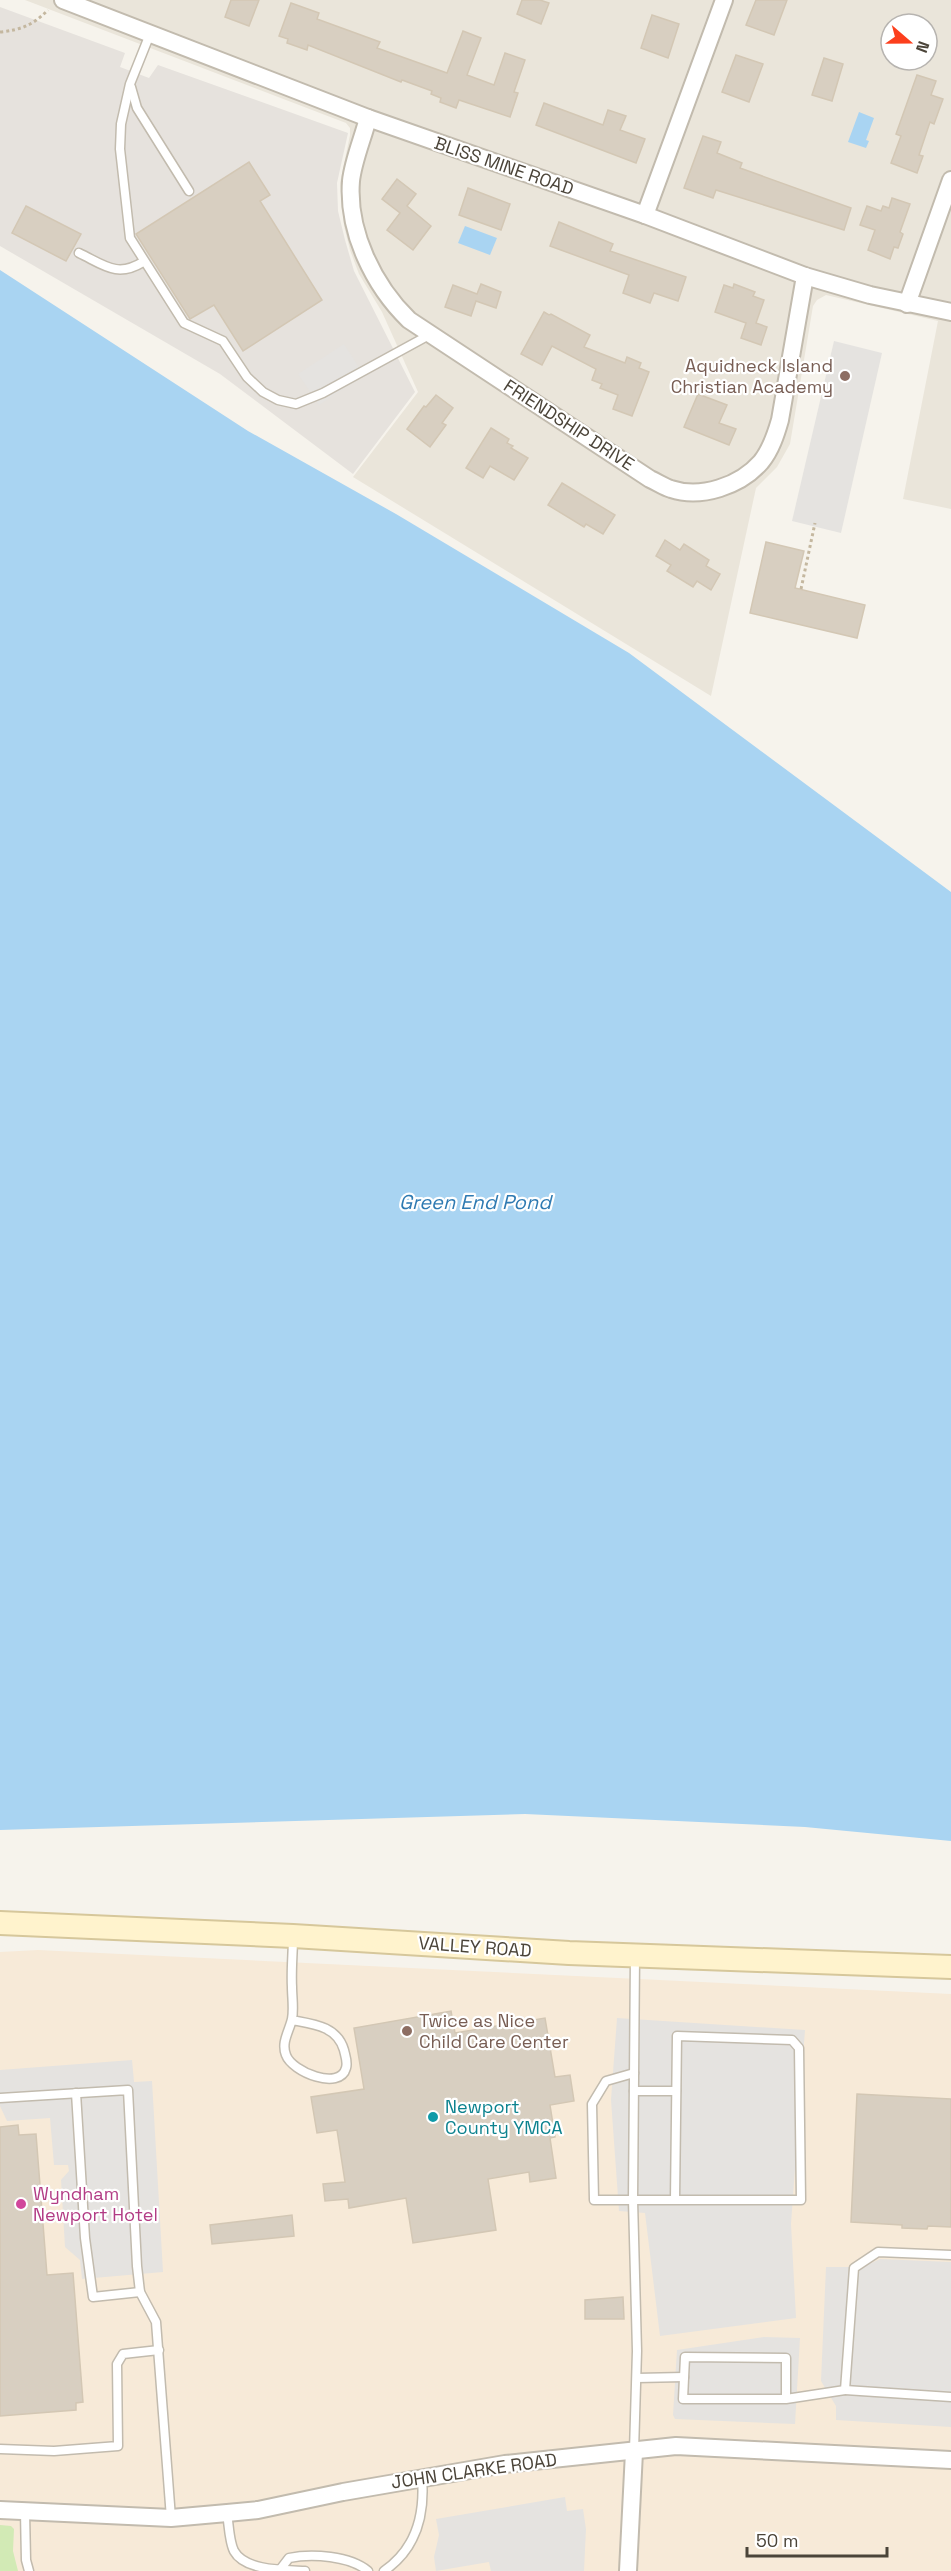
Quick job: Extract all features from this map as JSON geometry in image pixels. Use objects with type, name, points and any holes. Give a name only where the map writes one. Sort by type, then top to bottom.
[{"type":"main road","name":"VALLEY ROAD","points":[[0,1923],[294,1936],[635,1955],[951,1967]]},
{"type":"street","points":[[645,215],[724,0]]},
{"type":"street","name":"BLISS MINE ROAD","points":[[57,3],[150,34],[368,118],[645,215],[804,276],[908,304],[951,312]]},
{"type":"street","name":"FRIENDSHIP DRIVE","points":[[368,118],[351,180],[351,207],[366,257],[393,304],[409,320],[650,479],[672,489],[689,492],[710,491],[728,486],[762,461],[776,435],[804,276]]},
{"type":"street","points":[[908,304],[951,180]]},
{"type":"street","name":"JOHN CLARKE ROAD","points":[[0,2510],[171,2518],[227,2513],[258,2510],[343,2492],[505,2464],[676,2446],[951,2460]]},
{"type":"street","points":[[628,2571],[634,2452]]},
{"type":"lane","points":[[150,34],[130,84],[121,124],[120,150],[130,238],[184,323],[223,341],[247,377],[262,392],[278,400],[296,404],[323,393],[431,334]]},
{"type":"lane","points":[[130,84],[137,108],[189,190]]},
{"type":"lane","points":[[79,253],[113,270],[123,271],[143,261]]},
{"type":"lane","points":[[292,2020],[320,2026],[332,2031],[340,2038],[346,2060],[346,2069],[342,2075],[334,2078],[311,2076],[291,2064],[285,2054],[285,2036],[292,2020],[294,1936]]},
{"type":"lane","points":[[634,2452],[637,2378],[633,2200],[635,1955]]},
{"type":"lane","points":[[634,2073],[606,2081],[592,2104],[594,2200],[801,2200],[799,2048],[792,2040],[677,2036],[675,2199]]},
{"type":"lane","points":[[0,2098],[128,2090],[140,2292],[156,2322],[171,2518]]},
{"type":"lane","points":[[634,2091],[676,2091]]},
{"type":"lane","points":[[76,2093],[85,2238],[93,2297],[140,2292]]},
{"type":"lane","points":[[845,2390],[854,2268],[878,2253],[951,2255]]},
{"type":"lane","points":[[0,2449],[54,2451],[118,2446],[117,2364],[123,2354],[159,2350]]},
{"type":"lane","points":[[786,2399],[786,2358],[684,2357],[683,2399],[786,2399],[845,2390],[951,2397]]},
{"type":"lane","points":[[637,2378],[684,2377]]},
{"type":"lane","points":[[384,2571],[407,2550],[413,2539],[423,2507],[422,2478]]},
{"type":"lane","points":[[26,2512],[26,2560],[29,2571]]},
{"type":"lane","points":[[227,2513],[234,2550],[239,2559],[257,2567],[305,2571]]},
{"type":"lane","points":[[279,2570],[289,2558],[298,2556],[349,2559],[368,2571]]},
{"type":"path","points":[[0,32],[21,30],[37,21],[57,3]]},
{"type":"path","points":[[801,590],[815,523]]},
{"type":"shaded area","points":[[25,0],[951,0],[951,509],[903,499],[938,321],[826,295],[817,300],[813,306],[790,444],[777,467],[756,488],[711,696],[353,477],[418,392],[382,312],[359,274],[350,250],[344,226],[340,183],[350,128],[346,123]]},
{"type":"shaded area","points":[[0,7],[125,53],[120,67],[149,78],[158,65],[348,133],[337,183],[338,211],[345,240],[354,271],[415,392],[353,474],[220,374],[0,246]]},
{"type":"shaded area","points":[[834,341],[882,353],[841,533],[792,521]]},
{"type":"shaded area","points":[[344,344],[364,375],[319,405],[298,374]]},
{"type":"shaded area","points":[[38,1950],[951,1994],[951,2571],[0,2571],[0,1952]]},
{"type":"shaded area","points":[[617,2018],[805,2030],[791,2224],[796,2318],[660,2336],[645,2213],[619,2211],[611,2100]]},
{"type":"shaded area","points":[[132,2060],[134,2082],[152,2081],[163,2272],[82,2279],[80,2260],[65,2247],[61,2180],[69,2171],[68,2165],[54,2165],[50,2118],[7,2121],[0,2106],[0,2070]]},
{"type":"shaded area","points":[[880,2259],[951,2262],[951,2427],[836,2420],[836,2406],[821,2381],[826,2267],[863,2267]]},
{"type":"shaded area","points":[[764,2337],[800,2338],[795,2424],[675,2419],[673,2415],[677,2350]]},
{"type":"shaded area","points":[[565,2497],[567,2511],[583,2509],[586,2529],[584,2571],[491,2571],[489,2562],[436,2571],[434,2557],[439,2535],[436,2519]]},
{"type":"green space","points":[[0,2525],[11,2526],[14,2529],[13,2551],[18,2571],[0,2571]]},
{"type":"water","points":[[859,112],[874,118],[866,140],[869,141],[866,148],[848,142]]},
{"type":"water","points":[[465,226],[497,238],[490,255],[458,243]]},
{"type":"water","name":"Green End Pond","points":[[0,270],[248,431],[396,514],[629,653],[951,892],[951,1841],[805,1827],[525,1814],[0,1830]]},
{"type":"building","points":[[231,0],[259,0],[249,26],[225,17]]},
{"type":"building","points":[[522,0],[540,0],[549,3],[541,24],[517,14]]},
{"type":"building","points":[[756,0],[787,0],[774,35],[746,25]]},
{"type":"building","points":[[291,3],[319,13],[317,19],[380,42],[377,48],[447,73],[463,31],[481,38],[467,75],[494,85],[505,53],[525,60],[514,92],[518,93],[510,117],[459,100],[456,108],[440,102],[441,98],[431,94],[432,91],[402,80],[401,82],[308,45],[307,50],[287,43],[288,39],[279,36]]},
{"type":"building","points":[[652,15],[679,24],[668,58],[641,48]]},
{"type":"building","points":[[736,55],[763,64],[749,102],[722,92]]},
{"type":"building","points":[[824,58],[843,64],[832,101],[812,95]]},
{"type":"building","points":[[917,75],[936,81],[931,95],[943,99],[934,124],[930,122],[919,155],[923,156],[917,173],[891,163],[901,136],[896,134]]},
{"type":"building","points":[[544,103],[603,125],[608,110],[626,116],[620,130],[645,139],[636,163],[536,125]]},
{"type":"building","points":[[703,136],[721,142],[717,153],[742,163],[740,168],[851,208],[844,230],[716,190],[713,198],[684,188]]},
{"type":"building","points":[[249,162],[270,195],[260,201],[322,300],[243,351],[214,305],[190,319],[136,234]]},
{"type":"building","points":[[397,179],[416,194],[407,206],[431,226],[413,250],[387,230],[400,213],[382,199]]},
{"type":"building","points":[[468,188],[510,204],[501,230],[459,215]]},
{"type":"building","points":[[892,198],[910,204],[900,232],[903,234],[898,248],[894,247],[890,259],[868,250],[875,230],[860,225],[867,206],[881,211],[883,206],[889,208]]},
{"type":"building","points":[[26,206],[81,234],[66,261],[12,233]]},
{"type":"building","points":[[559,222],[613,244],[610,251],[686,277],[678,301],[654,293],[650,303],[623,293],[629,275],[550,246]]},
{"type":"building","points":[[481,284],[501,292],[496,308],[476,301],[471,316],[445,307],[453,285],[477,294]]},
{"type":"building","points":[[734,284],[755,292],[753,296],[764,300],[756,323],[767,327],[761,345],[741,338],[746,323],[715,312],[724,285],[733,288]]},
{"type":"building","points":[[544,312],[590,335],[584,347],[625,363],[627,357],[641,363],[639,368],[649,372],[632,416],[613,409],[618,395],[600,388],[602,384],[592,380],[596,369],[552,346],[542,365],[521,354]]},
{"type":"building","points":[[698,394],[727,405],[719,423],[736,429],[729,445],[684,427]]},
{"type":"building","points":[[436,395],[453,408],[442,423],[446,425],[430,447],[407,429],[424,406],[426,407]]},
{"type":"building","points":[[491,428],[509,439],[507,443],[513,446],[511,448],[528,458],[514,480],[490,466],[483,478],[466,468]]},
{"type":"building","points":[[562,483],[615,515],[603,534],[586,524],[584,527],[548,505]]},
{"type":"building","points":[[665,540],[680,550],[684,544],[709,560],[706,566],[720,574],[711,590],[697,581],[693,587],[667,571],[671,565],[656,556]]},
{"type":"building","points":[[766,542],[804,551],[795,588],[865,605],[857,638],[750,613]]},
{"type":"building","name":"Newport County YMCA","points":[[451,2011],[455,2033],[545,2018],[555,2077],[570,2075],[574,2101],[550,2105],[555,2137],[550,2138],[556,2178],[530,2182],[529,2172],[488,2179],[496,2230],[413,2243],[406,2198],[349,2208],[348,2199],[325,2201],[323,2184],[345,2182],[337,2130],[317,2133],[311,2097],[364,2089],[354,2028]]},
{"type":"building","points":[[857,2094],[951,2099],[951,2227],[902,2228],[902,2225],[851,2222]]},
{"type":"building","name":"Wyndham Newport Hotel","points":[[18,2125],[19,2135],[36,2134],[47,2275],[73,2273],[83,2402],[76,2403],[76,2410],[0,2416],[0,2127]]},
{"type":"building","points":[[292,2215],[294,2236],[212,2244],[210,2225]]},
{"type":"building","points":[[623,2297],[624,2319],[585,2319],[585,2300]]},
{"type":"place","name":"Aquidneck Island Christian Academy","points":[[845,376]]},
{"type":"place","name":"Twice as Nice Child Care Center","points":[[407,2031]]},
{"type":"place","name":"Newport County YMCA","points":[[433,2117]]},
{"type":"place","name":"Wyndham Newport Hotel","points":[[21,2204]]}]
